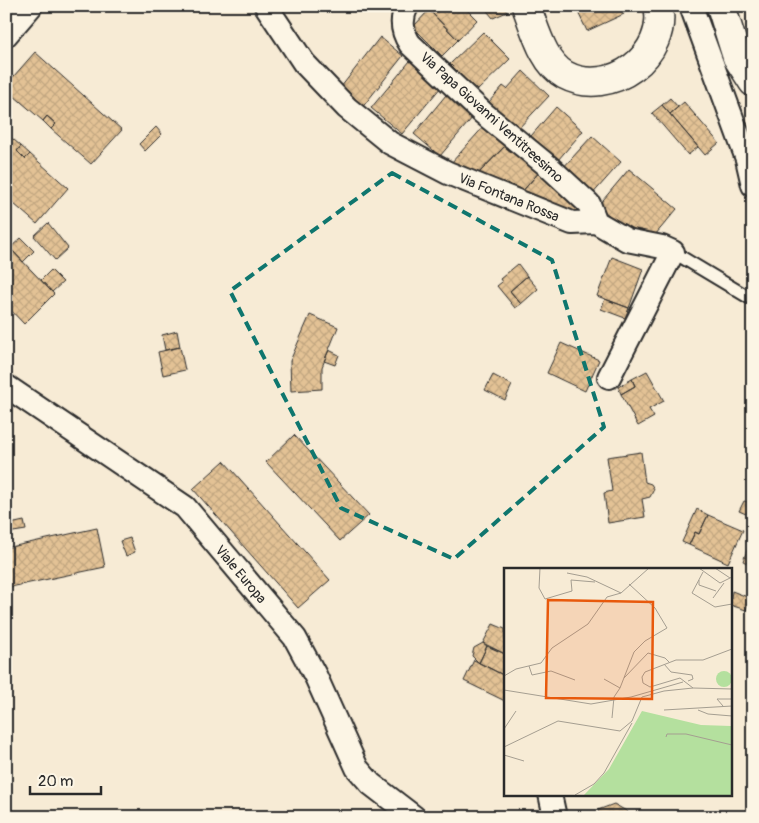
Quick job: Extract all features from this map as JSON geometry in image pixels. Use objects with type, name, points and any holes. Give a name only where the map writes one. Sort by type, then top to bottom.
[{"type":"main road","points":[[526,6],[548,59],[565,75],[584,81],[611,80],[636,67],[653,44],[660,16],[658,6]]},
{"type":"main road","points":[[721,6],[737,57],[753,82]]},
{"type":"street","points":[[6,35],[31,6]]},
{"type":"street","name":"Via Fontana Rossa","points":[[266,6],[304,63],[347,108],[390,143],[448,173],[572,223],[596,222]]},
{"type":"street","name":"Via Papa Giovanni Ventitreesimo","points":[[407,6],[404,12],[403,33],[410,44],[483,113],[548,166],[589,204],[596,222]]},
{"type":"street","points":[[691,6],[747,159],[753,185]]},
{"type":"street","points":[[596,222],[627,240],[662,247],[673,252],[608,377]]},
{"type":"street","name":"Viale Europa","points":[[6,386],[185,507],[294,638],[316,677],[357,768],[371,784],[414,817]]},
{"type":"street","points":[[550,796],[555,817]]},
{"type":"lane","points":[[673,252],[701,271],[748,297],[753,297]]},
{"type":"highlighted area","points":[[392,173],[552,260],[604,427],[454,559],[341,508],[230,291]]},
{"type":"building","points":[[433,6],[463,6],[477,20],[458,40],[429,10]]},
{"type":"building","points":[[483,6],[504,6],[507,12],[493,18]]},
{"type":"building","points":[[575,6],[621,6],[624,14],[587,31]]},
{"type":"building","points":[[429,10],[458,40],[442,56],[413,27]]},
{"type":"building","points":[[483,32],[510,59],[477,91],[450,64]]},
{"type":"building","points":[[380,37],[403,56],[361,109],[341,87]]},
{"type":"building","points":[[35,52],[122,130],[91,164],[51,129],[56,124],[47,116],[43,121],[6,89],[6,85]]},
{"type":"building","points":[[410,61],[441,87],[402,134],[371,108]]},
{"type":"building","points":[[523,71],[549,96],[517,130],[488,103],[503,86],[507,89]]},
{"type":"building","points":[[446,95],[473,117],[440,156],[414,134]]},
{"type":"building","points":[[670,98],[678,107],[670,114],[662,105]]},
{"type":"building","points":[[684,102],[719,143],[705,155],[670,114]]},
{"type":"building","points":[[662,105],[698,147],[688,155],[652,113]]},
{"type":"building","points":[[556,107],[583,131],[558,160],[531,136]]},
{"type":"building","points":[[47,116],[56,124],[51,129],[43,121]]},
{"type":"building","points":[[486,124],[508,143],[475,177],[451,163]]},
{"type":"building","points":[[156,127],[162,134],[145,151],[139,144]]},
{"type":"building","points":[[6,133],[21,146],[17,151],[25,159],[30,154],[68,188],[37,224],[6,197]]},
{"type":"building","points":[[592,136],[621,162],[590,197],[561,170]]},
{"type":"building","points":[[508,143],[541,170],[521,193],[475,177]]},
{"type":"building","points":[[21,146],[30,154],[25,159],[17,151]]},
{"type":"building","points":[[629,169],[677,209],[655,235],[631,234],[598,206]]},
{"type":"building","points":[[541,170],[582,202],[575,212],[521,193]]},
{"type":"building","points":[[48,223],[68,248],[55,260],[34,236]]},
{"type":"building","points":[[21,238],[34,251],[23,262],[10,248]]},
{"type":"building","points":[[10,248],[54,294],[24,324],[6,305],[6,251]]},
{"type":"building","points":[[612,257],[643,269],[629,308],[597,296]]},
{"type":"building","points":[[518,264],[527,276],[510,291],[521,304],[515,308],[497,286],[502,282],[500,279]]},
{"type":"building","points":[[51,270],[63,282],[52,292],[41,280]]},
{"type":"building","points":[[527,276],[538,289],[521,304],[510,291]]},
{"type":"building","points":[[605,299],[629,308],[625,318],[601,309]]},
{"type":"building","points":[[310,315],[338,327],[322,367],[322,389],[291,391],[290,361]]},
{"type":"building","points":[[177,331],[180,347],[165,350],[162,335]]},
{"type":"building","points":[[561,343],[599,360],[585,391],[547,373]]},
{"type":"building","points":[[180,347],[185,370],[163,375],[158,352]]},
{"type":"building","points":[[329,350],[339,355],[335,365],[324,361]]},
{"type":"building","points":[[647,371],[664,401],[649,409],[654,417],[638,426],[621,394],[635,386],[632,379]]},
{"type":"building","points":[[493,375],[512,385],[505,400],[485,390]]},
{"type":"building","points":[[632,379],[635,386],[621,394],[618,387]]},
{"type":"building","points":[[294,435],[369,515],[340,541],[266,462]]},
{"type":"building","points":[[641,452],[645,482],[651,484],[654,489],[650,497],[642,499],[645,517],[608,523],[604,493],[612,491],[607,457]]},
{"type":"building","points":[[224,461],[330,580],[298,608],[193,489]]},
{"type":"building","points":[[744,501],[751,503],[746,514],[739,511]]},
{"type":"building","points":[[697,509],[708,515],[699,534],[695,532],[689,545],[682,542]]},
{"type":"building","points":[[708,515],[743,530],[728,563],[689,545],[695,532],[699,534]]},
{"type":"building","points":[[24,521],[26,530],[7,533],[6,525]]},
{"type":"building","points":[[97,528],[105,567],[6,588],[6,548]]},
{"type":"building","points":[[130,538],[135,552],[126,556],[120,541]]},
{"type":"building","points":[[749,545],[753,547],[753,566],[743,561]]},
{"type":"building","points":[[732,591],[750,598],[746,610],[732,606]]},
{"type":"building","points":[[493,624],[504,629],[504,654],[483,643]]},
{"type":"building","points":[[483,643],[487,646],[479,663],[472,656],[474,648]]},
{"type":"building","points":[[487,646],[504,654],[504,676],[479,663]]},
{"type":"building","points":[[474,660],[504,675],[504,701],[464,681]]},
{"type":"building","points":[[614,804],[628,812],[630,817],[601,817],[598,810]]}]
